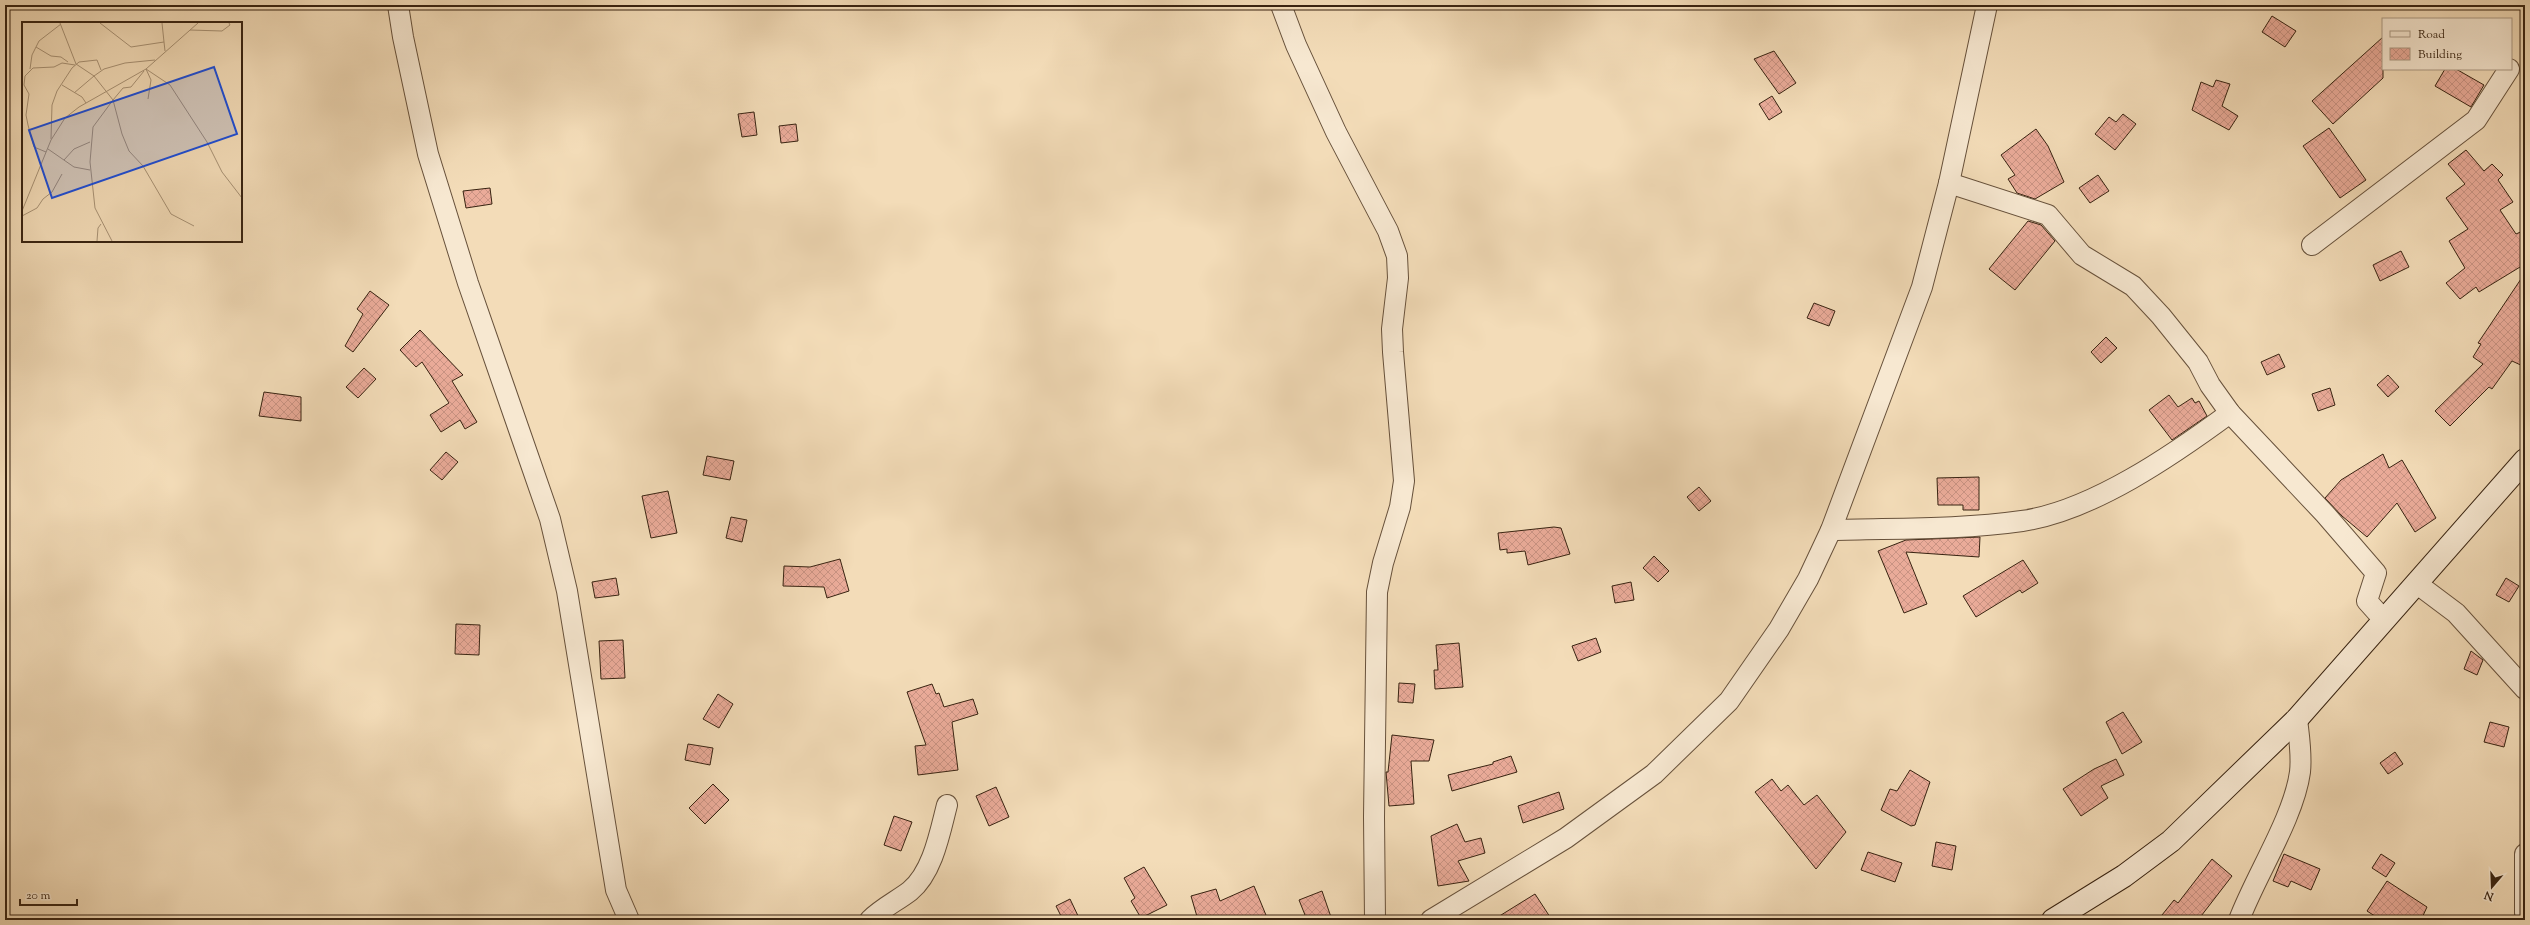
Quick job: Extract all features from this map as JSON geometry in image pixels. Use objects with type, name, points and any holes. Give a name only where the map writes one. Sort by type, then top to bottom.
[{"type":"main road","points":[[2053,920],[2124,876],[2171,841],[2297,720],[2525,460]]},
{"type":"street","points":[[398,5],[403,38],[428,154],[468,282],[550,519],[567,591],[616,890],[629,920]]},
{"type":"street","points":[[1282,5],[1296,45],[1336,132],[1388,231],[1397,256],[1398,278],[1392,329],[1404,481],[1400,508],[1383,564],[1377,592],[1374,817],[1375,920]]},
{"type":"street","points":[[1431,920],[1566,838],[1654,774],[1729,701],[1779,630],[1808,579],[1831,530],[1922,287],[1948,183],[1987,5]]},
{"type":"street","points":[[2512,67],[2525,61]]},
{"type":"street","points":[[2312,245],[2476,120],[2509,70]]},
{"type":"street","points":[[1948,183],[2048,215],[2082,255],[2133,286],[2161,316],[2198,362],[2210,385],[2230,413],[2325,514],[2376,573],[2366,601],[2384,620]]},
{"type":"street","points":[[1831,530],[1964,526],[2023,521],[2062,510],[2116,487],[2193,440],[2230,413]]},
{"type":"street","points":[[2416,583],[2456,613],[2525,689]]},
{"type":"street","points":[[2239,920],[2291,803],[2300,772],[2300,748],[2297,720]]},
{"type":"street","points":[[870,920],[911,890],[920,880],[929,863],[947,805]]},
{"type":"street","points":[[2525,854],[2525,913]]},
{"type":"building","points":[[2272,16],[2296,31],[2285,47],[2262,32]]},
{"type":"building","points":[[2382,38],[2383,78],[2333,124],[2312,101]]},
{"type":"building","points":[[1774,51],[1796,83],[1779,94],[1754,59]]},
{"type":"building","points":[[2444,70],[2458,70],[2484,85],[2471,107],[2435,86]]},
{"type":"building","points":[[2216,80],[2230,84],[2222,106],[2238,116],[2229,130],[2192,110],[2201,82],[2213,87]]},
{"type":"building","points":[[1772,96],[1782,112],[1769,120],[1759,104]]},
{"type":"building","points":[[754,112],[757,135],[742,137],[738,114]]},
{"type":"building","points":[[2123,114],[2136,124],[2115,150],[2095,134],[2109,117],[2116,122]]},
{"type":"building","points":[[796,124],[798,141],[781,143],[779,126]]},
{"type":"building","points":[[2329,128],[2366,180],[2340,198],[2303,146]]},
{"type":"building","points":[[2036,129],[2048,146],[2064,182],[2035,199],[2017,193],[2008,179],[2015,175],[2001,155]]},
{"type":"building","points":[[2466,150],[2484,171],[2492,164],[2503,175],[2498,180],[2513,202],[2500,210],[2516,234],[2525,230],[2525,264],[2479,292],[2476,287],[2460,299],[2446,283],[2465,268],[2449,241],[2468,229],[2446,198],[2465,184],[2448,164]]},
{"type":"building","points":[[2098,175],[2109,191],[2090,203],[2079,188]]},
{"type":"building","points":[[490,188],[492,204],[466,208],[463,191]]},
{"type":"building","points":[[2028,221],[2041,225],[2055,241],[2015,290],[1989,269]]},
{"type":"building","points":[[2401,251],[2409,267],[2380,281],[2373,265]]},
{"type":"building","points":[[2525,273],[2525,367],[2512,361],[2492,389],[2489,387],[2450,426],[2435,411],[2483,364],[2473,357],[2481,344],[2478,343]]},
{"type":"building","points":[[370,291],[389,305],[353,352],[345,346],[363,314],[357,309]]},
{"type":"building","points":[[1814,303],[1835,311],[1829,326],[1807,318]]},
{"type":"building","points":[[420,330],[463,375],[452,381],[477,422],[465,429],[460,420],[441,432],[430,415],[449,403],[422,362],[416,367],[400,350]]},
{"type":"building","points":[[2106,337],[2117,348],[2101,363],[2091,352]]},
{"type":"building","points":[[2279,354],[2285,367],[2267,375],[2261,362]]},
{"type":"building","points":[[364,368],[376,379],[358,398],[346,387]]},
{"type":"building","points":[[2388,375],[2399,387],[2388,397],[2377,385]]},
{"type":"building","points":[[2330,388],[2335,405],[2318,411],[2312,394]]},
{"type":"building","points":[[264,392],[301,397],[301,421],[259,416]]},
{"type":"building","points":[[2169,395],[2178,407],[2192,398],[2195,403],[2199,401],[2207,416],[2172,440],[2149,410]]},
{"type":"building","points":[[446,452],[458,462],[442,480],[430,470]]},
{"type":"building","points":[[2383,454],[2389,468],[2402,460],[2436,518],[2415,532],[2397,503],[2367,537],[2342,516],[2325,498],[2341,480]]},
{"type":"building","points":[[707,456],[734,461],[730,480],[703,475]]},
{"type":"building","points":[[1979,477],[1979,510],[1963,510],[1963,505],[1938,505],[1937,478]]},
{"type":"building","points":[[1699,487],[1711,501],[1699,511],[1687,497]]},
{"type":"building","points":[[668,491],[677,533],[651,538],[642,496]]},
{"type":"building","points":[[731,517],[747,520],[742,542],[726,538]]},
{"type":"building","points":[[1554,527],[1561,528],[1570,554],[1528,565],[1525,551],[1507,553],[1507,549],[1500,550],[1498,533]]},
{"type":"building","points":[[1980,537],[1979,557],[1906,552],[1927,604],[1904,613],[1878,551],[1906,540]]},
{"type":"building","points":[[1654,556],[1669,571],[1658,582],[1643,568]]},
{"type":"building","points":[[840,559],[849,591],[827,598],[824,587],[783,586],[784,566],[810,567]]},
{"type":"building","points":[[2023,560],[2038,583],[2022,593],[2020,590],[1976,617],[1963,596]]},
{"type":"building","points":[[616,578],[619,595],[595,598],[592,582]]},
{"type":"building","points":[[2506,578],[2519,586],[2509,602],[2496,595]]},
{"type":"building","points":[[1631,582],[1634,600],[1615,603],[1612,586]]},
{"type":"building","points":[[456,624],[480,625],[479,655],[455,654]]},
{"type":"building","points":[[1596,638],[1601,652],[1578,661],[1572,646]]},
{"type":"building","points":[[623,640],[625,678],[601,679],[599,641]]},
{"type":"building","points":[[1459,643],[1463,687],[1435,689],[1434,670],[1438,670],[1436,645]]},
{"type":"building","points":[[2471,651],[2483,660],[2477,675],[2464,669]]},
{"type":"building","points":[[1399,683],[1415,684],[1413,703],[1398,702]]},
{"type":"building","points":[[932,684],[936,694],[939,693],[944,707],[973,699],[978,714],[952,722],[958,770],[918,775],[915,746],[926,745],[907,692]]},
{"type":"building","points":[[718,694],[733,704],[719,728],[703,719]]},
{"type":"building","points":[[2123,712],[2142,742],[2122,754],[2106,722]]},
{"type":"building","points":[[2490,722],[2509,727],[2504,747],[2484,742]]},
{"type":"building","points":[[1392,735],[1434,740],[1429,761],[1411,761],[1414,804],[1389,806],[1386,772],[1388,772]]},
{"type":"building","points":[[688,744],[713,748],[710,765],[685,760]]},
{"type":"building","points":[[2395,752],[2403,764],[2388,774],[2380,763]]},
{"type":"building","points":[[1511,756],[1517,772],[1452,791],[1448,775],[1493,764],[1493,762]]},
{"type":"building","points":[[2116,759],[2124,775],[2101,786],[2108,798],[2081,816],[2063,789],[2094,769]]},
{"type":"building","points":[[1910,770],[1930,782],[1915,825],[1911,826],[1881,810],[1890,789],[1897,791]]},
{"type":"building","points":[[1772,779],[1781,791],[1788,785],[1804,805],[1817,795],[1846,832],[1816,869],[1755,792]]},
{"type":"building","points":[[713,784],[729,800],[705,824],[689,808]]},
{"type":"building","points":[[996,787],[1009,817],[989,826],[976,796]]},
{"type":"building","points":[[1559,792],[1564,809],[1523,823],[1518,806]]},
{"type":"building","points":[[894,816],[912,822],[901,851],[884,845]]},
{"type":"building","points":[[1457,824],[1465,842],[1481,838],[1485,853],[1458,861],[1469,881],[1438,886],[1431,836]]},
{"type":"building","points":[[1936,842],[1956,846],[1952,870],[1932,866]]},
{"type":"building","points":[[1868,852],[1902,863],[1895,882],[1861,870]]},
{"type":"building","points":[[2284,854],[2320,869],[2311,890],[2291,881],[2288,887],[2273,881]]},
{"type":"building","points":[[2381,854],[2395,863],[2386,877],[2372,868]]},
{"type":"building","points":[[2212,859],[2232,876],[2198,920],[2158,920],[2174,900],[2178,903]]},
{"type":"building","points":[[1144,867],[1167,905],[1141,918],[1131,901],[1135,898],[1124,878]]},
{"type":"building","points":[[2387,881],[2427,907],[2421,920],[2381,920],[2367,911]]},
{"type":"building","points":[[1254,886],[1268,920],[1198,920],[1191,896],[1216,889],[1220,901]]},
{"type":"building","points":[[1322,891],[1332,920],[1307,920],[1299,900]]},
{"type":"building","points":[[1535,894],[1552,920],[1493,920]]},
{"type":"building","points":[[1070,899],[1080,920],[1063,920],[1056,906]]}]
